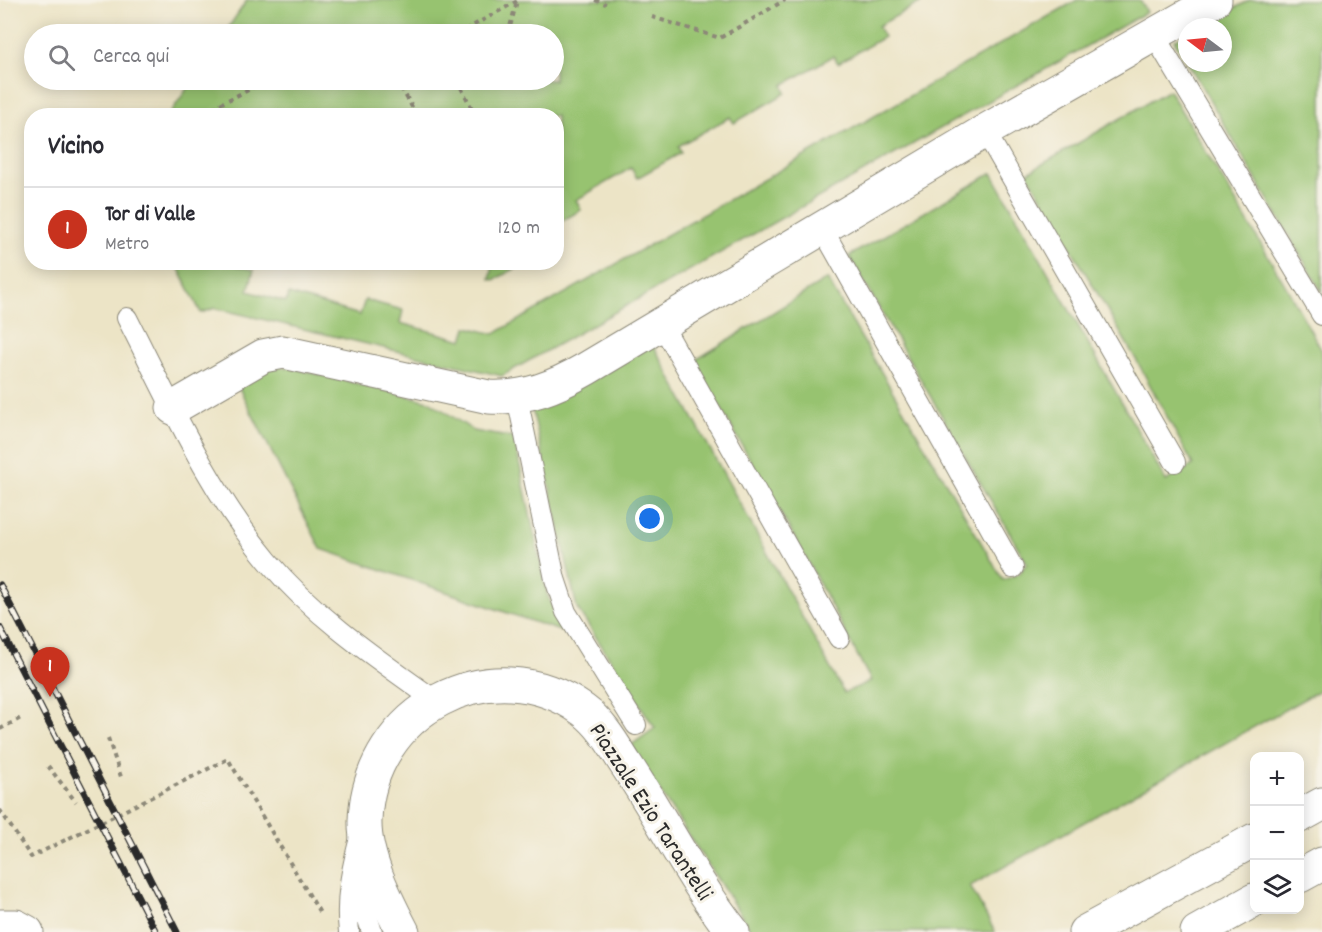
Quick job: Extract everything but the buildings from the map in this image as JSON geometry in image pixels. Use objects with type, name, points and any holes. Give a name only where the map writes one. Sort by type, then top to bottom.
[{"type":"street","points":[[173,408],[263,356],[283,352],[489,397],[517,398],[569,379],[984,131],[1215,0]]},
{"type":"street","name":"Piazzale Ezio Tarantelli","points":[[403,932],[378,880],[364,823],[372,778],[383,752],[404,724],[436,701],[480,687],[510,685],[548,693],[584,710],[612,743],[733,932]]},
{"type":"street","points":[[1304,813],[1322,804]]},
{"type":"street","points":[[1085,932],[1250,842]]},
{"type":"street","points":[[1304,873],[1322,864]]},
{"type":"street","points":[[1197,932],[1250,902]]},
{"type":"street","points":[[0,926],[16,926],[27,932]]},
{"type":"lane","points":[[1154,35],[1322,315]]},
{"type":"lane","points":[[984,131],[1175,462]]},
{"type":"lane","points":[[822,228],[1013,568]]},
{"type":"lane","points":[[127,318],[173,408],[220,492],[268,562],[309,603],[360,646],[436,701]]},
{"type":"lane","points":[[661,323],[838,638]]},
{"type":"lane","points":[[517,398],[555,579],[566,612],[636,725]]},
{"type":"lane","points":[[349,932],[346,912],[349,881],[364,823]]},
{"type":"lane","points":[[364,823],[363,896],[372,932]]},
{"type":"path","points":[[595,0],[606,4]]},
{"type":"path","points":[[652,17],[720,38],[785,0]]},
{"type":"path","points":[[476,24],[518,1]]},
{"type":"path","points":[[511,24],[518,1]]},
{"type":"path","points":[[212,108],[248,90]]},
{"type":"path","points":[[403,90],[413,108]]},
{"type":"path","points":[[462,90],[472,108]]},
{"type":"path","points":[[0,729],[23,717]]},
{"type":"path","points":[[108,738],[122,780]]},
{"type":"path","points":[[0,810],[31,857],[228,759],[325,922]]},
{"type":"path","points":[[48,766],[76,802]]},
{"type":"green space","points":[[247,0],[925,0],[878,26],[884,37],[838,63],[833,56],[783,85],[786,93],[734,123],[730,117],[678,146],[681,153],[637,178],[631,168],[576,200],[581,210],[564,220],[564,108],[174,108],[186,90],[564,90],[564,24],[231,24]]},
{"type":"green space","points":[[1077,0],[1140,0],[1147,12],[502,376],[215,308],[201,313],[180,270],[254,270],[248,291],[286,302],[289,294],[360,315],[365,300],[403,310],[400,323],[463,340],[467,327],[494,334]]},
{"type":"green space","points":[[1250,0],[1322,0],[1322,292],[1193,72],[1232,72],[1232,18],[1216,18]]},
{"type":"green space","points":[[1169,90],[1322,351],[1322,689],[970,886],[995,932],[752,932],[630,746],[655,728],[577,608],[532,409],[653,345],[844,693],[871,681],[801,549],[694,361],[827,279],[1003,580],[1019,574],[1027,563],[849,256],[992,173],[1166,481],[1193,465],[1137,361],[1027,173]]},
{"type":"green space","points":[[492,270],[513,270],[494,280],[490,279]]},
{"type":"green space","points":[[288,367],[429,401],[474,431],[514,438],[547,594],[563,632],[321,549],[238,386],[265,368]]},
{"type":"railway","points":[[0,585],[177,932]]},
{"type":"railway","points":[[0,628],[156,932]]},
{"type":"place","name":"Tor di Valle","points":[[50,697]]}]
